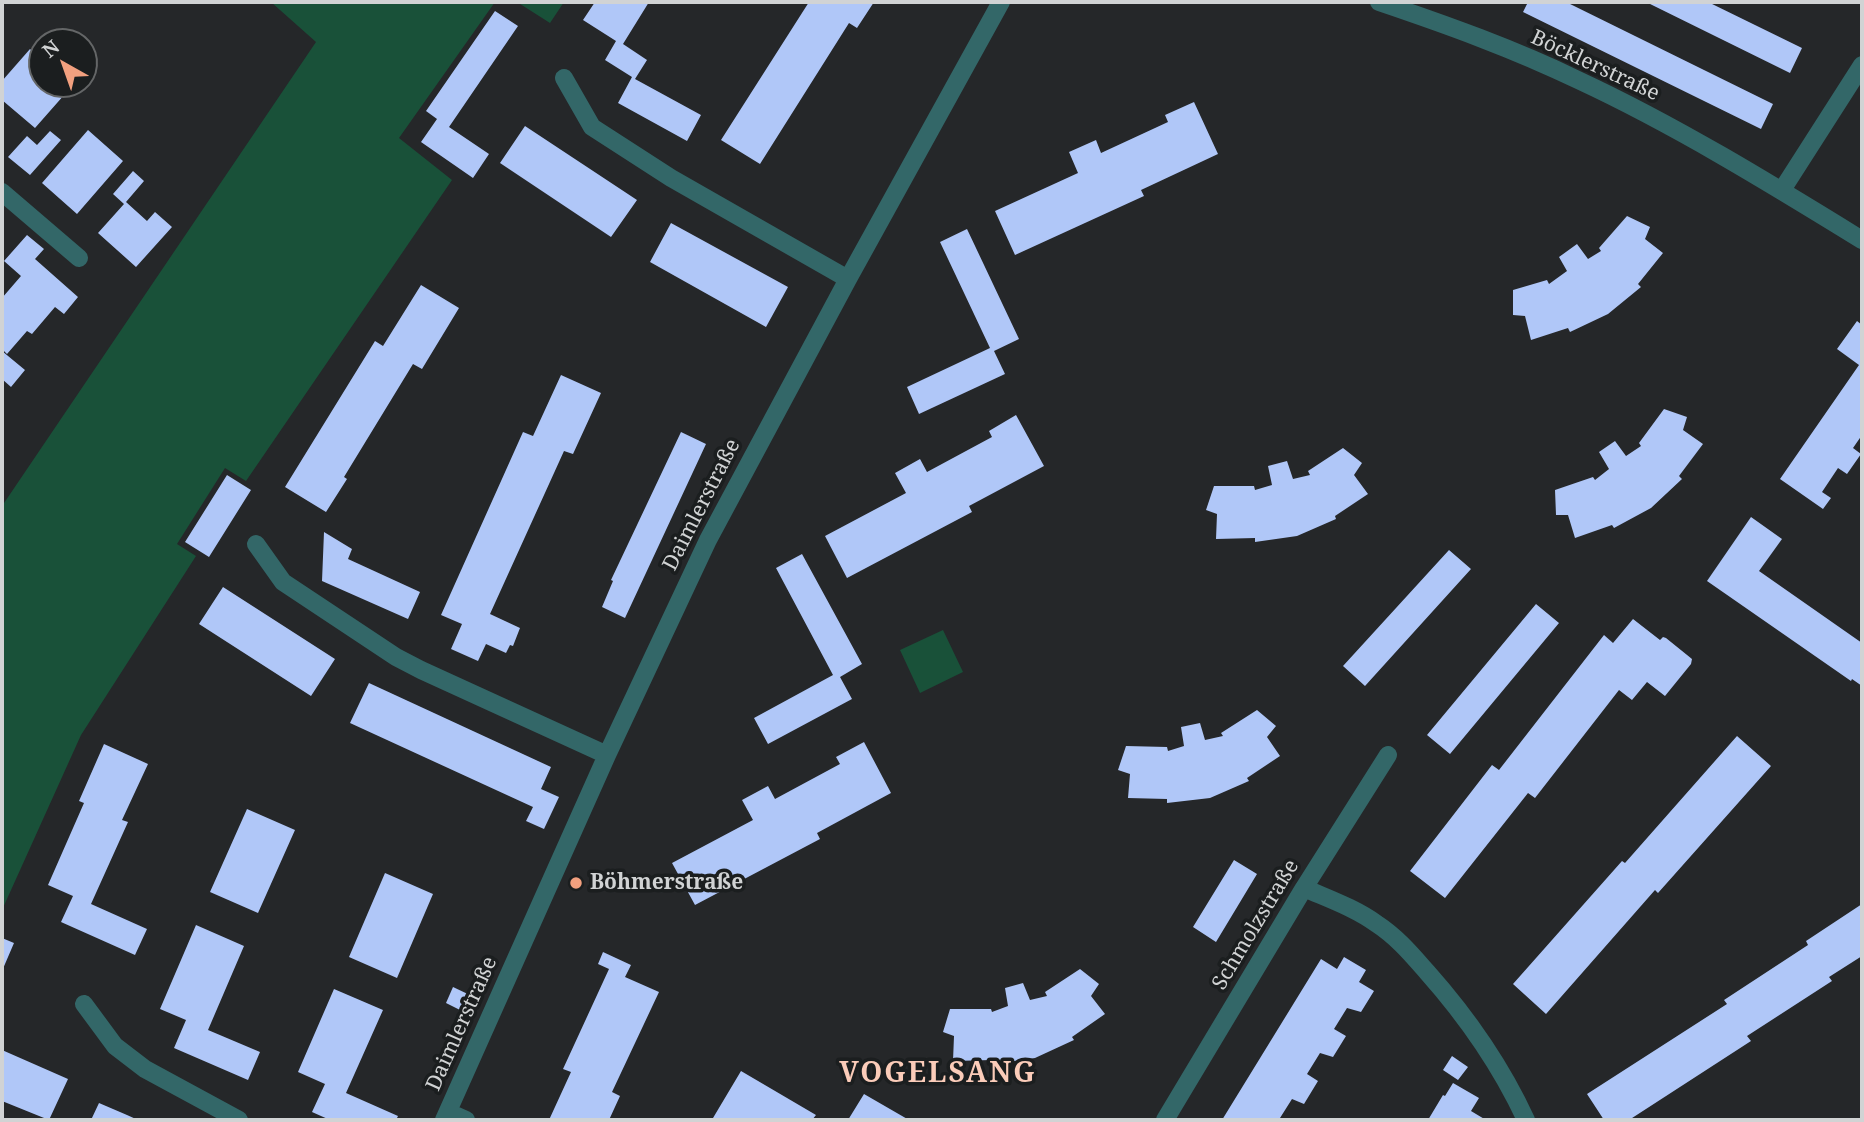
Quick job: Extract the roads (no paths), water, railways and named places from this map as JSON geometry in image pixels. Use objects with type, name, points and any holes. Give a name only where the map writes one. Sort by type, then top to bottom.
[{"type":"street","name":"Daimlerstraße","points":[[446,1116],[607,755],[708,540],[1001,2]]},
{"type":"street","name":"Böcklerstraße","points":[[1379,2],[1480,38],[1578,80],[1782,190],[1862,240]]},
{"type":"street","points":[[1782,190],[1862,65]]},
{"type":"street","points":[[564,78],[592,127],[671,178],[848,279]]},
{"type":"street","points":[[2,192],[79,258]]},
{"type":"street","points":[[256,544],[283,582],[396,657],[607,755]]},
{"type":"street","name":"Schmolzstraße","points":[[1165,1120],[1304,888],[1388,755]]},
{"type":"street","points":[[1304,888],[1375,922],[1403,944],[1468,1021],[1496,1063],[1526,1120]]},
{"type":"street","points":[[85,1004],[115,1046],[145,1069],[239,1120]]},
{"type":"street","points":[[446,1116],[466,1120]]},
{"type":"place","name":"Böhmerstraße","points":[[576,883]]},
{"type":"district","name":"VOGELSANG","points":[[938,1074]]}]
